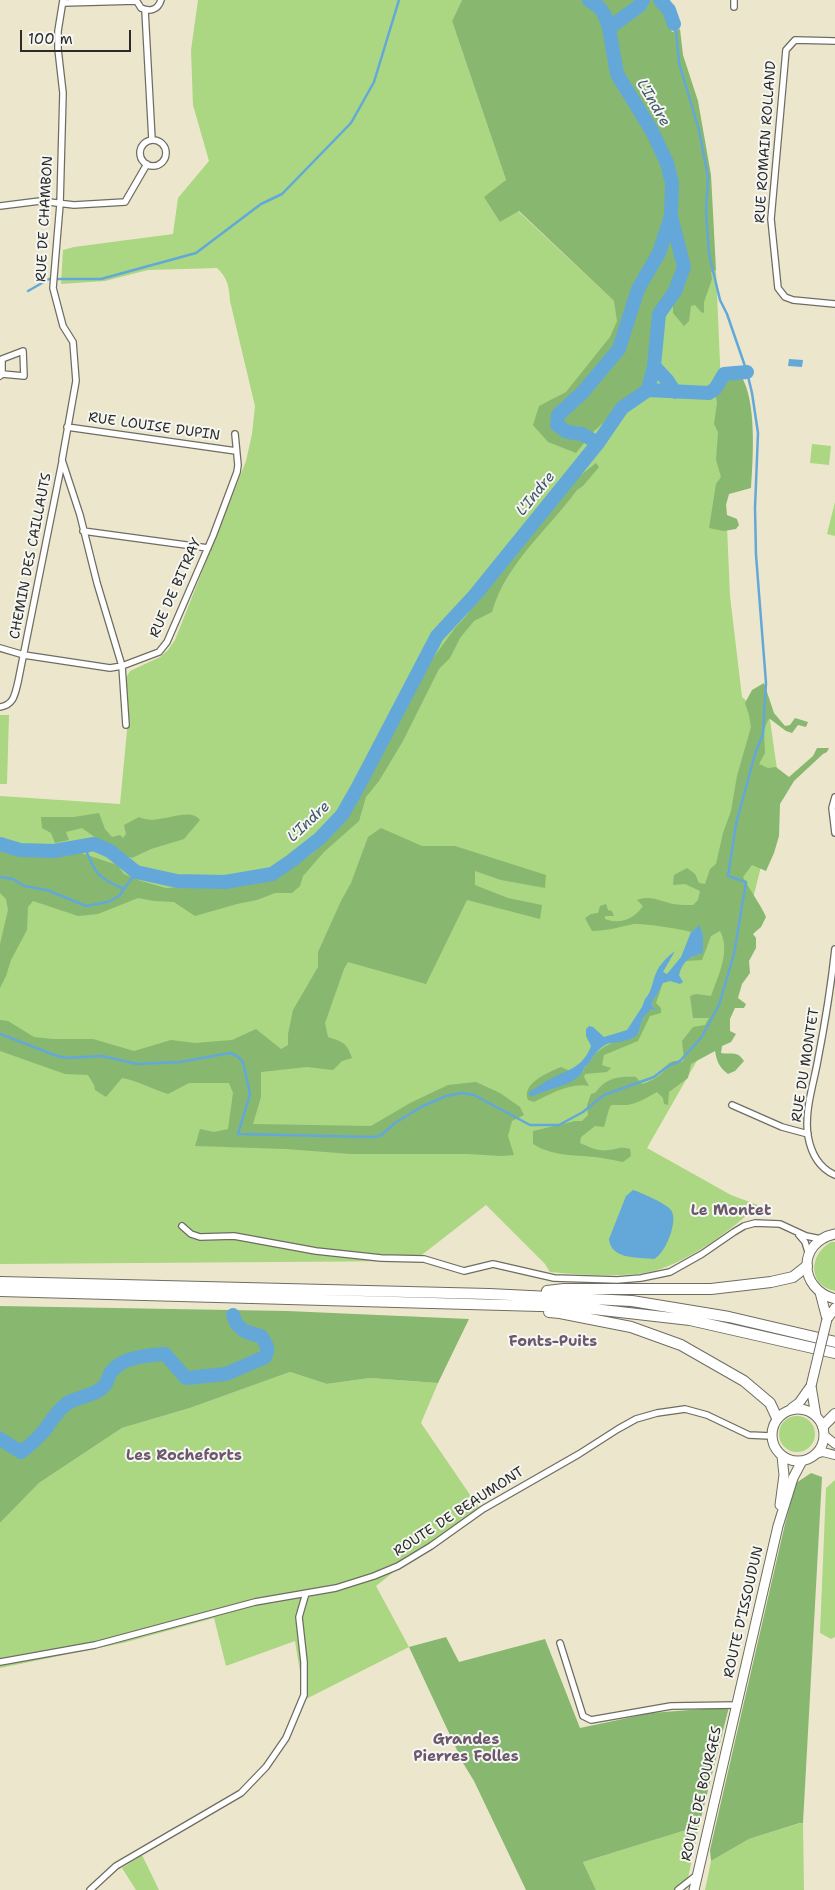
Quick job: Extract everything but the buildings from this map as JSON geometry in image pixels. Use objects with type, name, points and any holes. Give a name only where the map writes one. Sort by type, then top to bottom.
[{"type":"highway","points":[[516,1294],[564,1289],[711,1289],[771,1282],[793,1277],[807,1266]]},
{"type":"highway","points":[[0,1282],[516,1294],[632,1301],[729,1317],[835,1342]]},
{"type":"highway","points":[[0,1292],[576,1307],[690,1320],[835,1353]]},
{"type":"highway","points":[[482,1304],[507,1310],[560,1313],[632,1327],[659,1336],[703,1357],[744,1381],[770,1403],[777,1418]]},
{"type":"highway","points":[[824,1430],[835,1414]]},
{"type":"main road","points":[[835,1234],[821,1239],[816,1244],[809,1255],[807,1266],[810,1281],[820,1292],[835,1298]]},
{"type":"main road","points":[[820,1292],[827,1320]]},
{"type":"main road","points":[[791,1409],[799,1403],[811,1386],[827,1320],[835,1308]]},
{"type":"main road","points":[[811,1386],[816,1416]]},
{"type":"main road","points":[[800,1408],[813,1412],[824,1430],[822,1446],[816,1454],[802,1461],[782,1456],[776,1450],[771,1436],[777,1418],[783,1412],[791,1409],[800,1408]]},
{"type":"main road","name":"ROUTE D'ISSOUDUN","points":[[778,1526],[784,1475],[782,1456]]},
{"type":"main road","name":"ROUTE D'ISSOUDUN","points":[[737,1705],[778,1526],[793,1478],[802,1461]]},
{"type":"main road","name":"ROUTE DE BOURGES","points":[[694,1890],[737,1705]]},
{"type":"street","points":[[63,1],[136,0],[141,8],[145,10],[156,8],[161,0]]},
{"type":"street","points":[[734,0],[734,7]]},
{"type":"street","name":"RUE DE CHAMBON","points":[[63,1],[58,31],[62,93],[60,204],[54,284],[56,304],[63,326],[73,342],[76,388],[62,460],[122,666],[126,725]]},
{"type":"street","points":[[145,10],[152,140]]},
{"type":"street","name":"RUE ROMAIN ROLLAND","points":[[835,41],[795,40],[786,50],[771,219],[778,288],[785,297],[794,300],[835,304]]},
{"type":"street","points":[[152,140],[157,140],[163,144],[166,150],[166,157],[162,163],[154,166],[147,164],[140,156],[145,143],[152,140]]},
{"type":"street","points":[[0,206],[40,201],[74,205],[125,202],[147,164]]},
{"type":"street","points":[[23,351],[24,376],[1,375],[2,359],[23,351]]},
{"type":"street","name":"RUE LOUISE DUPIN","points":[[68,427],[236,451]]},
{"type":"street","name":"RUE DE BITRAY","points":[[0,648],[24,655],[110,668],[122,666],[159,652],[165,647],[208,548],[237,472],[235,434]]},
{"type":"street","name":"CHEMIN DES CAILLAUTS","points":[[0,707],[8,706],[12,701],[24,655],[62,460]]},
{"type":"street","points":[[84,531],[208,548]]},
{"type":"street","points":[[835,797],[832,808],[835,833]]},
{"type":"street","name":"RUE DU MONTET","points":[[835,949],[830,997],[809,1106],[808,1134],[816,1160],[835,1175]]},
{"type":"street","points":[[732,1105],[782,1127],[808,1134]]},
{"type":"street","points":[[182,1226],[191,1234],[200,1237],[234,1236],[316,1251],[381,1258],[424,1259],[464,1271],[493,1264],[554,1278],[617,1280],[641,1278],[670,1272],[749,1224],[769,1222],[780,1224],[812,1238],[821,1239]]},
{"type":"street","points":[[794,1230],[805,1242],[809,1255]]},
{"type":"street","name":"ROUTE DE BEAUMONT","points":[[0,1662],[96,1645],[255,1602],[336,1588],[398,1566],[431,1546],[483,1509],[636,1419],[685,1409],[707,1415],[749,1435],[771,1436]]},
{"type":"street","points":[[824,1430],[835,1444]]},
{"type":"street","points":[[816,1454],[823,1452],[835,1455]]},
{"type":"street","points":[[90,1890],[116,1866],[241,1793],[266,1767],[286,1738],[304,1695],[304,1662],[299,1617],[306,1593]]},
{"type":"street","points":[[560,1643],[583,1716],[591,1720],[671,1706],[737,1705]]},
{"type":"street","points":[[678,1890],[697,1875]]},
{"type":"green space","points":[[198,0],[462,0],[452,21],[506,180],[500,222],[518,211],[614,301],[716,270],[730,596],[742,697],[770,720],[780,790],[740,951],[711,1036],[647,1148],[731,1195],[758,1205],[709,1244],[667,1267],[630,1275],[589,1275],[550,1272],[545,1264],[486,1205],[414,1261],[0,1264],[0,796],[120,804],[128,720],[126,678],[130,671],[160,657],[175,640],[246,461],[252,434],[255,406],[227,283],[224,275],[217,268],[148,270],[105,281],[61,284],[63,250],[173,234],[178,198],[209,161],[193,105],[191,50]]},
{"type":"green space","points":[[462,0],[670,0],[676,16],[673,18],[674,22],[669,25],[672,32],[680,29],[683,55],[698,101],[711,175],[716,270],[711,272],[712,279],[704,302],[704,313],[695,305],[691,306],[689,321],[684,326],[673,313],[673,303],[680,295],[671,292],[660,304],[653,317],[652,360],[650,373],[645,385],[593,432],[576,453],[548,442],[533,425],[539,406],[566,392],[610,337],[617,321],[614,301],[519,211],[500,222],[484,197],[506,180],[452,21]]},
{"type":"green space","points":[[741,376],[750,400],[753,431],[752,476],[751,488],[729,494],[726,505],[727,515],[737,519],[739,525],[736,529],[724,531],[709,528],[716,484],[721,477],[716,460],[718,432],[714,424],[717,403],[715,392],[726,378]]},
{"type":"green space","points":[[812,444],[831,446],[829,465],[810,463]]},
{"type":"green space","points":[[596,463],[599,467],[583,486],[577,490],[517,563],[498,594],[492,612],[474,621],[460,638],[450,658],[439,669],[403,741],[379,781],[366,797],[359,821],[324,852],[303,876],[300,886],[292,893],[275,893],[257,900],[195,916],[174,902],[138,898],[98,914],[78,916],[33,901],[28,907],[27,930],[11,960],[0,988],[0,944],[8,910],[6,899],[0,893],[0,851],[29,856],[81,853],[117,865],[124,874],[141,881],[166,888],[248,882],[280,874],[313,853],[337,828],[362,789],[412,687],[505,562],[542,516],[577,478]]},
{"type":"green space","points":[[835,502],[835,536],[827,534]]},
{"type":"green space","points":[[764,683],[774,713],[785,726],[790,725],[795,718],[808,722],[806,727],[798,725],[792,733],[786,731],[770,719],[768,720],[764,730],[765,753],[759,764],[768,768],[776,767],[789,777],[813,756],[817,748],[829,748],[827,752],[794,781],[780,804],[779,836],[766,871],[752,865],[743,877],[766,917],[761,927],[753,934],[756,938],[756,948],[749,961],[750,973],[742,984],[738,998],[746,1004],[744,1008],[735,1008],[730,1019],[730,1031],[736,1034],[731,1042],[722,1046],[721,1053],[739,1055],[744,1061],[735,1071],[728,1074],[719,1064],[715,1051],[691,1064],[688,1078],[669,1092],[668,1105],[664,1104],[663,1098],[657,1092],[631,1104],[611,1105],[604,1127],[595,1126],[581,1137],[580,1143],[602,1150],[630,1149],[631,1156],[623,1162],[598,1157],[563,1154],[540,1148],[533,1144],[533,1131],[582,1121],[588,1115],[587,1105],[591,1094],[608,1081],[622,1077],[636,1077],[642,1084],[658,1076],[669,1063],[674,1061],[682,1062],[684,1059],[682,1041],[693,1027],[705,1025],[709,1018],[693,1018],[690,996],[696,994],[711,996],[724,955],[723,939],[720,931],[711,936],[702,960],[685,961],[703,951],[703,936],[700,926],[691,932],[638,924],[592,931],[585,918],[591,914],[598,913],[600,906],[606,904],[608,910],[612,911],[614,916],[605,916],[605,919],[621,921],[631,917],[643,906],[637,900],[651,898],[673,904],[693,905],[698,900],[700,891],[685,884],[673,885],[674,875],[687,868],[695,874],[699,883],[705,884],[710,869],[716,864],[751,727],[745,703],[752,690]]},
{"type":"green space","points":[[0,715],[9,715],[7,784],[0,784]]},
{"type":"green space","points":[[99,813],[105,829],[112,837],[120,835],[123,838],[126,834],[124,825],[139,817],[155,820],[188,815],[195,816],[200,820],[184,839],[151,849],[132,858],[117,853],[82,828],[66,832],[69,840],[55,843],[51,833],[42,828],[41,817],[74,817]]},
{"type":"green space","points":[[381,828],[422,846],[455,846],[546,875],[545,888],[501,880],[475,871],[475,885],[508,898],[542,905],[540,919],[467,900],[426,984],[348,962],[325,1023],[328,1037],[344,1044],[352,1058],[342,1061],[333,1070],[307,1067],[261,1072],[261,1097],[253,1124],[371,1126],[410,1103],[448,1085],[476,1082],[500,1093],[520,1107],[524,1115],[512,1121],[508,1136],[514,1155],[351,1154],[286,1149],[195,1146],[200,1129],[214,1132],[228,1129],[233,1093],[229,1083],[189,1083],[168,1094],[122,1078],[106,1097],[95,1090],[88,1075],[65,1074],[0,1051],[0,1020],[8,1021],[34,1037],[93,1039],[134,1051],[171,1040],[195,1043],[232,1040],[256,1029],[281,1049],[288,1045],[288,1034],[293,1010],[318,967],[318,952],[351,883],[368,837]]},
{"type":"green space","points":[[663,983],[656,1003],[661,1008],[661,1013],[650,1016],[638,1041],[604,1055],[602,1065],[611,1068],[607,1072],[585,1074],[584,1077],[589,1086],[568,1087],[534,1102],[528,1100],[527,1094],[532,1083],[543,1075],[561,1067],[570,1071],[541,1092],[552,1089],[583,1072],[585,1066],[588,1065],[592,1058],[609,1044],[638,1034],[643,1018],[651,1008],[658,1010],[652,1006],[653,999]]},
{"type":"green space","points":[[831,1242],[835,1242],[835,1291],[826,1288],[819,1282],[814,1269],[818,1254]]},
{"type":"green space","points":[[0,1306],[287,1311],[469,1319],[438,1383],[370,1378],[327,1384],[290,1372],[190,1408],[122,1428],[39,1483],[0,1523]]},
{"type":"green space","points":[[290,1372],[327,1384],[370,1378],[438,1383],[421,1423],[479,1508],[430,1543],[376,1586],[409,1647],[306,1699],[295,1641],[226,1666],[214,1618],[123,1643],[0,1668],[0,1523],[39,1483],[122,1428],[190,1408]]},
{"type":"green space","points":[[797,1416],[809,1422],[815,1434],[809,1446],[797,1452],[785,1446],[779,1434],[785,1422]]},
{"type":"green space","points":[[811,1473],[822,1477],[803,1823],[749,1839],[711,1861],[710,1850],[785,1524],[796,1483]]},
{"type":"green space","points":[[835,1480],[835,1637],[831,1639],[820,1633],[826,1488]]},
{"type":"green space","points":[[446,1637],[459,1662],[545,1639],[580,1728],[651,1713],[729,1707],[699,1826],[583,1862],[596,1890],[526,1890],[474,1781],[463,1763],[409,1647]]},
{"type":"green space","points":[[803,1823],[804,1890],[705,1890],[711,1861],[749,1839]]},
{"type":"green space","points":[[699,1826],[688,1878],[673,1890],[596,1890],[583,1862]]},
{"type":"green space","points":[[142,1855],[159,1890],[136,1890],[122,1868]]},
{"type":"water","points":[[789,359],[803,360],[802,367],[788,366]]},
{"type":"water","points":[[700,925],[703,936],[703,953],[690,958],[684,963],[679,975],[683,982],[680,984],[670,981],[663,983],[653,999],[652,1006],[658,1010],[651,1009],[643,1018],[638,1034],[627,1040],[604,1045],[577,1078],[562,1086],[531,1097],[528,1093],[575,1067],[584,1059],[591,1046],[586,1036],[586,1029],[589,1026],[593,1027],[604,1037],[627,1030],[642,1007],[660,967],[675,951],[663,972],[667,974],[681,957],[691,932]]},
{"type":"water","points":[[633,1190],[664,1205],[671,1210],[673,1215],[670,1237],[662,1251],[654,1259],[626,1256],[615,1251],[611,1246],[609,1239],[626,1196]]},
{"type":"waterway","points":[[28,291],[49,279],[101,279],[196,253],[261,204],[282,194],[351,123],[374,82],[399,0]]},
{"type":"waterway","name":"L'Indre","points":[[589,0],[600,8],[605,16],[617,74],[652,131],[667,163],[672,183],[671,216],[659,253],[638,289],[619,349],[582,393],[558,415],[557,425],[567,432],[582,434],[598,443]]},
{"type":"waterway","points":[[609,28],[639,6],[643,0]]},
{"type":"waterway","points":[[660,0],[669,10],[674,24]]},
{"type":"waterway","points":[[0,1034],[57,1056],[67,1058],[102,1056],[137,1064],[180,1062],[230,1053],[237,1056],[243,1062],[250,1094],[238,1134],[372,1137],[380,1136],[395,1123],[421,1107],[446,1096],[462,1093],[474,1095],[530,1125],[559,1125],[583,1112],[604,1095],[654,1077],[668,1066],[680,1061],[701,1038],[719,1005],[734,954],[746,882],[728,876],[736,824],[755,754],[763,734],[766,683],[756,555],[755,508],[758,433],[747,372],[727,314],[720,300],[709,254],[706,211],[708,177],[699,130],[679,63],[676,29]]},
{"type":"waterway","name":"L'Indre","points":[[0,844],[20,850],[54,851],[94,844],[110,851],[136,872],[177,881],[225,882],[272,874],[319,839],[342,815],[437,636],[475,595],[598,443],[622,408],[648,390],[654,366],[659,314],[675,291],[684,267],[671,216]]},
{"type":"waterway","points":[[654,366],[675,392]]},
{"type":"waterway","points":[[648,390],[709,393],[715,389],[724,374],[747,372]]},
{"type":"waterway","name":"L'Indre","points":[[84,845],[98,873],[108,881],[124,889]]},
{"type":"waterway","name":"L'Indre","points":[[0,877],[13,879],[24,886],[47,890],[86,906],[108,902],[119,896],[136,872]]},
{"type":"waterway","points":[[0,1439],[21,1452],[41,1434],[66,1404],[100,1390],[116,1367],[128,1360],[143,1356],[165,1354],[186,1378],[226,1374],[265,1357],[267,1349],[261,1336],[243,1330],[237,1324],[233,1315]]},
{"type":"district","name":"Le Montet","points":[[731,1211]]},
{"type":"district","name":"Fonts-Puits","points":[[553,1342]]},
{"type":"district","name":"Les Rocheforts","points":[[184,1456]]},
{"type":"district","name":"Grandes Pierres Folles","points":[[466,1748]]}]
